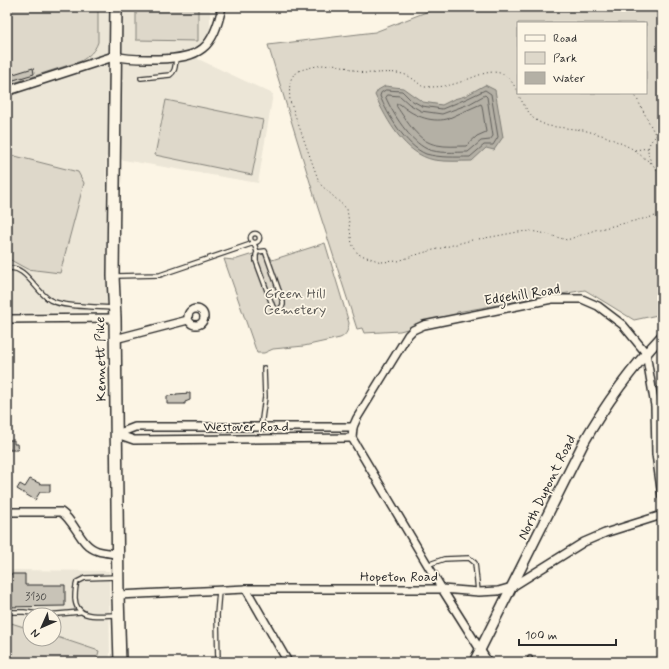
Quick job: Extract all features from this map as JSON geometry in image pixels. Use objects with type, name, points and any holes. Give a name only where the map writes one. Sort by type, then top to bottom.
[{"type":"main road","name":"Kennett Pike","points":[[116,7],[112,276],[115,339],[117,554],[120,662]]},
{"type":"main road","name":"North Dupont Road","points":[[474,662],[587,436],[615,392],[646,353],[662,336]]},
{"type":"street","points":[[7,91],[115,56],[128,60],[176,58],[193,54],[214,36],[222,7]]},
{"type":"street","name":"Edgehill Road","points":[[352,438],[353,427],[407,336],[413,330],[424,325],[552,299],[582,299],[598,306],[623,325],[646,353]]},
{"type":"street","points":[[7,319],[114,313]]},
{"type":"street","points":[[115,339],[188,320]]},
{"type":"street","points":[[646,353],[654,406],[656,454],[662,496]]},
{"type":"street","name":"Westover Road","points":[[116,434],[135,427],[353,427]]},
{"type":"street","name":"Westover Road","points":[[116,434],[134,440],[352,438]]},
{"type":"street","points":[[352,438],[427,566],[488,662]]},
{"type":"street","points":[[7,512],[61,512],[68,517],[90,548],[117,554]]},
{"type":"street","name":"Hopeton Road","points":[[118,595],[246,589],[442,589],[479,592],[498,590],[512,587],[581,544],[605,532],[662,515]]},
{"type":"street","points":[[246,589],[288,662]]},
{"type":"lane","points":[[141,78],[170,75],[175,69],[176,58]]},
{"type":"lane","points":[[112,276],[160,274],[254,243],[257,252],[256,261],[272,307],[277,310],[280,309],[283,302],[265,252],[257,252]]},
{"type":"lane","points":[[7,269],[16,268],[24,273],[42,294],[51,300],[114,313]]},
{"type":"lane","points":[[261,426],[265,397],[264,368]]},
{"type":"lane","points":[[427,566],[444,558],[469,558],[475,563],[479,592]]},
{"type":"lane","points":[[80,612],[75,604],[75,588],[77,582],[85,578],[118,577]]},
{"type":"lane","points":[[218,662],[217,615],[219,591]]},
{"type":"lane","points":[[7,612],[22,612]]},
{"type":"lane","points":[[62,614],[80,612],[88,615],[118,615]]},
{"type":"path","points":[[659,7],[662,30]]},
{"type":"path","points":[[517,92],[505,75],[492,72],[475,76],[449,86],[423,87],[413,79],[403,74],[364,73],[337,64],[332,64],[302,69],[295,72],[290,83],[289,93],[290,101],[318,179],[321,185],[347,209],[352,244],[358,254],[372,260],[381,262],[398,262],[426,252],[472,240],[491,238],[518,232],[530,231],[567,240],[595,230],[660,215],[662,213]]},
{"type":"path","points":[[518,94],[533,118],[539,122],[548,126],[583,130],[611,139],[634,150],[651,163],[662,175]]},
{"type":"path","points":[[634,94],[656,137]]},
{"type":"path","points":[[651,163],[647,152],[649,145],[662,133]]},
{"type":"path","points":[[634,150],[648,148]]},
{"type":"shaded area","points":[[7,7],[210,7],[210,29],[198,59],[273,94],[258,183],[106,157],[107,311],[7,313]]},
{"type":"shaded area","points":[[7,570],[109,571],[110,662],[7,662]]},
{"type":"green space","points":[[7,7],[98,7],[97,45],[87,57],[81,61],[7,85]]},
{"type":"green space","points":[[136,7],[198,7],[198,41],[136,40]]},
{"type":"green space","points":[[439,7],[662,7],[662,314],[634,320],[585,290],[457,312],[456,316],[400,331],[364,333],[362,328],[357,329],[268,45],[375,32]]},
{"type":"green space","points":[[166,100],[263,120],[252,175],[155,155]]},
{"type":"green space","points":[[7,154],[78,172],[84,183],[60,273],[27,269],[7,258]]},
{"type":"green space","name":"Green Hill Cemetery","points":[[325,243],[349,323],[346,334],[340,338],[304,346],[273,349],[264,353],[257,353],[224,259],[234,260],[253,254],[254,258],[262,254],[265,255],[266,258],[270,256],[272,260]]},
{"type":"green space","points":[[8,622],[22,626],[22,647],[62,647],[62,639],[99,651],[96,662],[7,662]]},
{"type":"water","points":[[485,85],[495,90],[503,137],[494,150],[486,148],[472,161],[434,160],[424,157],[414,151],[398,135],[391,125],[375,95],[378,90],[385,86],[403,88],[423,102],[442,105],[454,99],[465,96]]},
{"type":"building","points":[[33,68],[34,74],[7,82],[7,76]]},
{"type":"building","points":[[190,393],[190,400],[185,402],[185,404],[167,404],[167,396]]},
{"type":"building","points":[[7,440],[14,440],[14,444],[17,444],[18,450],[9,450],[9,448],[7,448]]},
{"type":"building","points":[[30,479],[41,484],[50,484],[50,492],[40,492],[35,500],[17,489],[20,484],[25,487]]},
{"type":"building","points":[[7,574],[25,574],[25,585],[65,585],[65,606],[7,607]]}]
